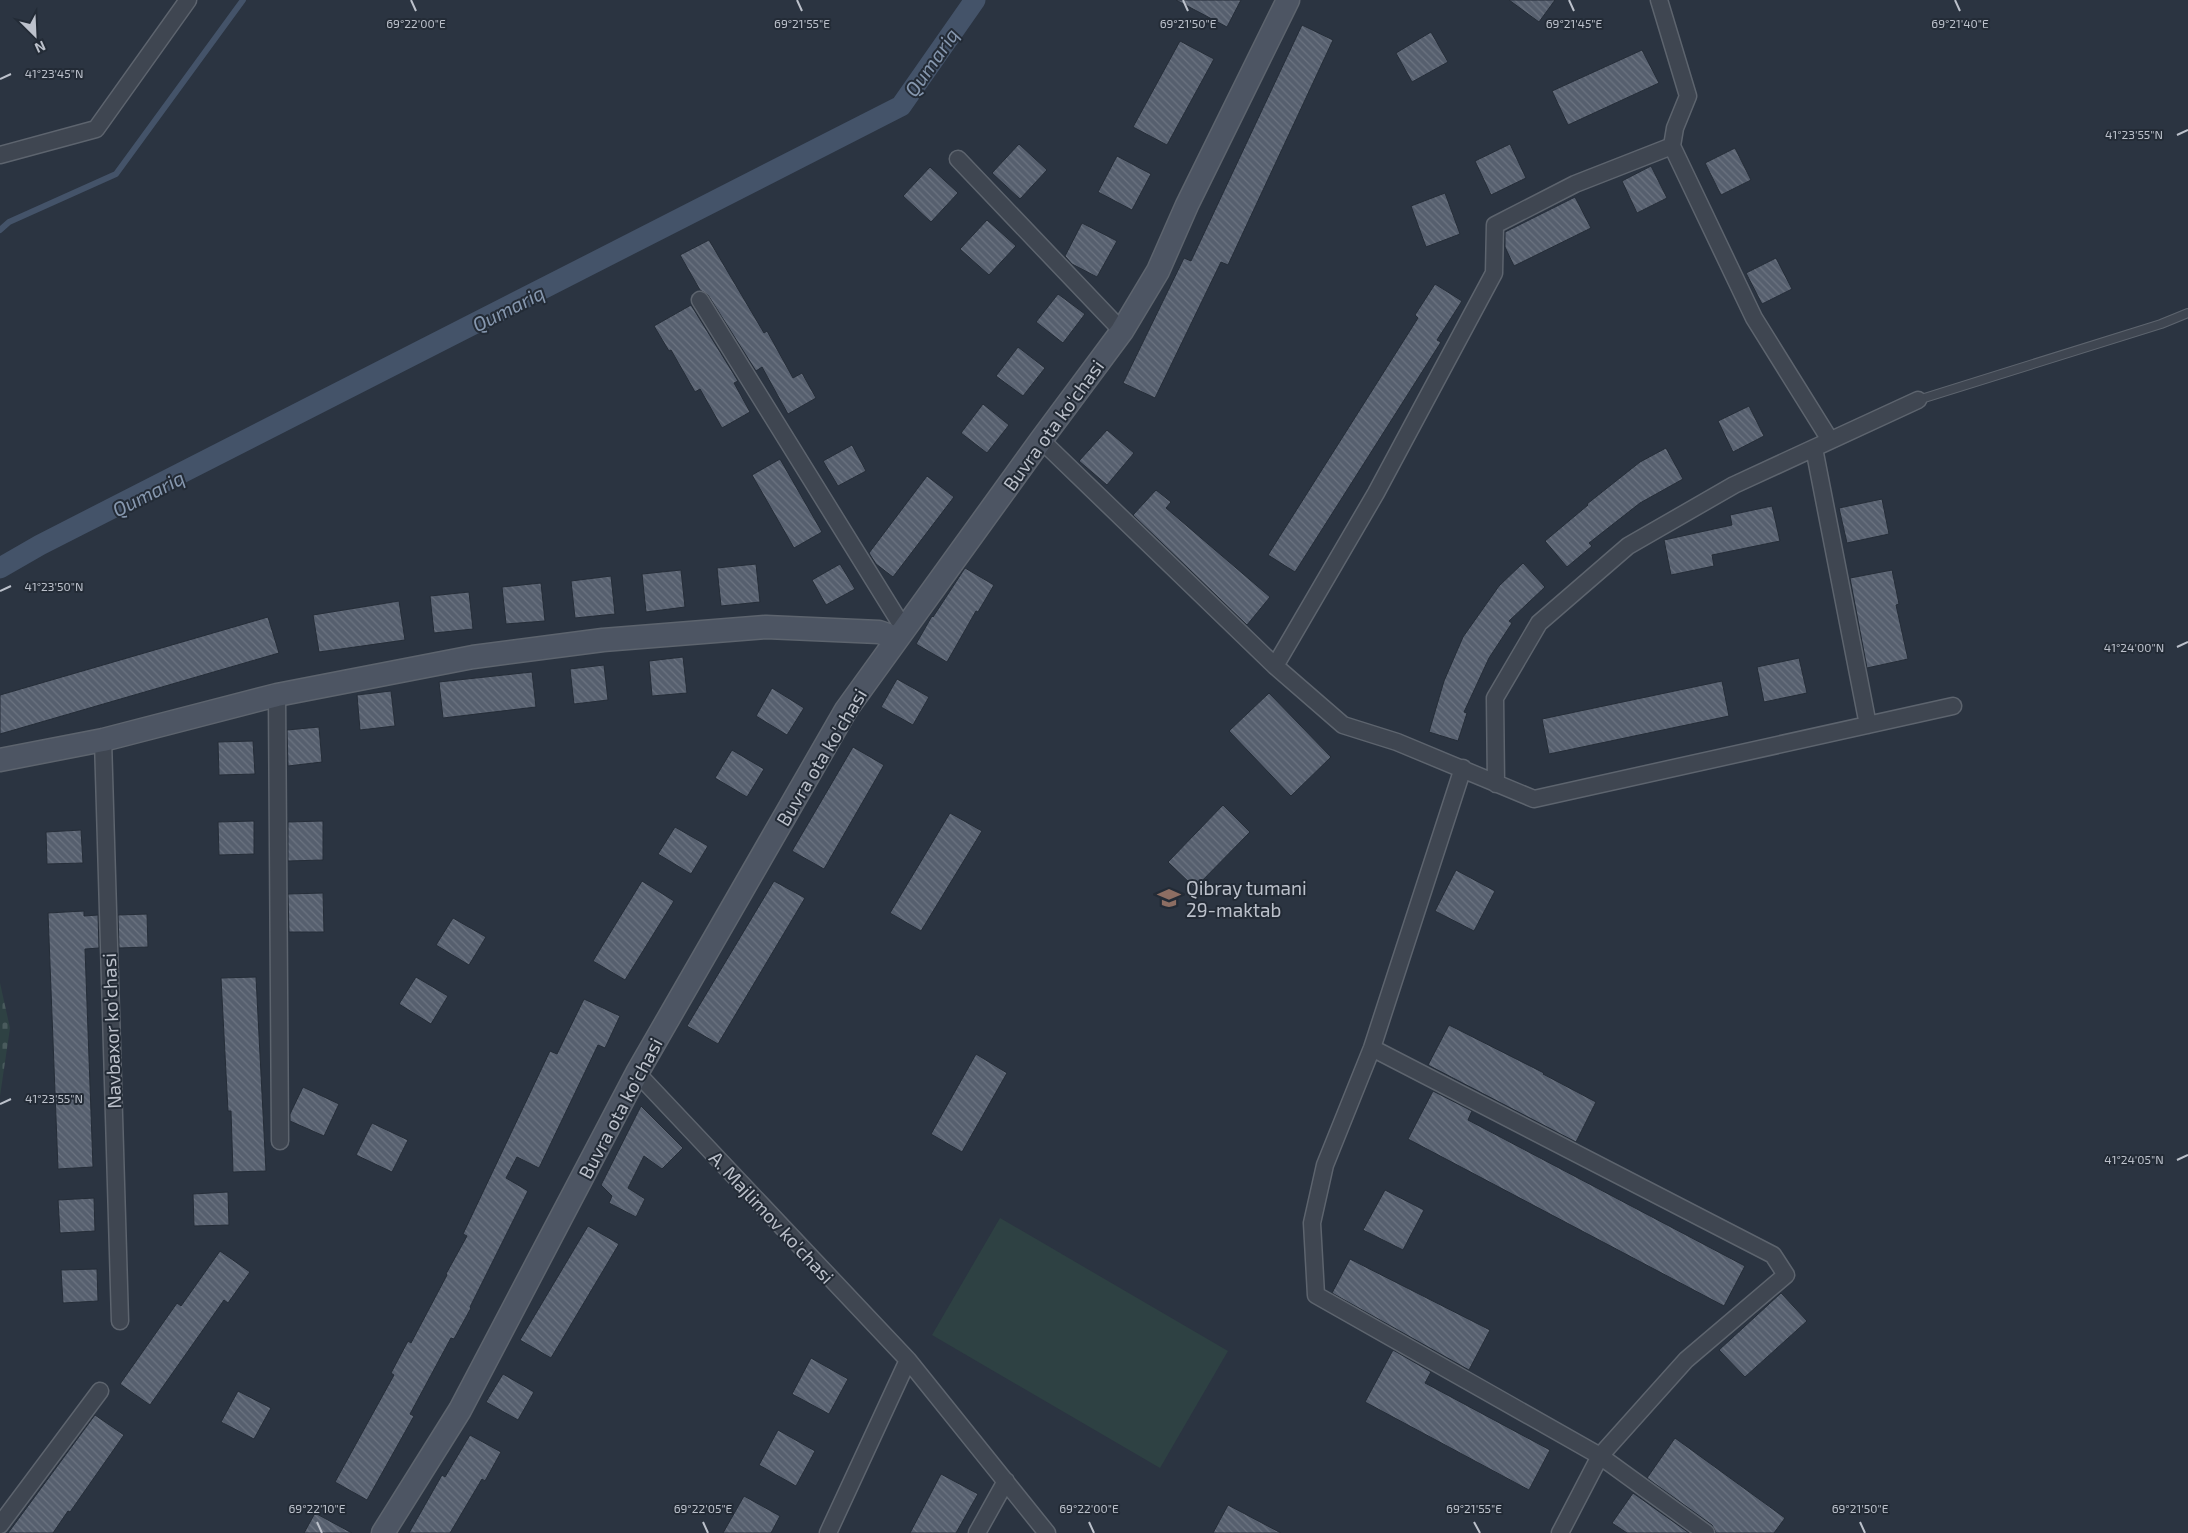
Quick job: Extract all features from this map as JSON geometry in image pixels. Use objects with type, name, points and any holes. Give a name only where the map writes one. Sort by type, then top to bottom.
[{"type":"main road","name":"Buvra ota ko'chasi","points":[[383,1533],[460,1410],[637,1073],[846,710],[1122,331],[1158,271],[1187,205],[1288,0]]},
{"type":"main road","points":[[0,760],[103,740],[277,695],[473,657],[603,640],[766,627],[901,633]]},
{"type":"street","points":[[0,155],[96,129],[188,0]]},
{"type":"street","points":[[1659,0],[1688,96],[1675,128],[1672,146],[1754,318],[1830,440]]},
{"type":"street","points":[[1275,666],[1376,493],[1494,273],[1495,226],[1575,184],[1672,146]]},
{"type":"street","points":[[958,159],[1122,331]]},
{"type":"street","points":[[700,300],[901,633]]},
{"type":"street","points":[[1496,784],[1494,698],[1539,623],[1628,546],[1734,485],[1918,400]]},
{"type":"street","points":[[1041,440],[1275,666],[1343,724],[1397,742],[1534,799],[1953,706]]},
{"type":"street","points":[[1814,448],[1868,726]]},
{"type":"street","points":[[277,695],[280,1142]]},
{"type":"street","name":"Navbaxor ko'chasi","points":[[103,740],[120,1321]]},
{"type":"street","points":[[1463,768],[1372,1048],[1325,1165],[1312,1223],[1316,1295],[1600,1456],[1706,1533]]},
{"type":"street","points":[[1372,1048],[1773,1255],[1786,1275],[1686,1360],[1600,1456],[1560,1533]]},
{"type":"street","name":"A. Majlimov ko'chasi","points":[[637,1073],[908,1360],[1047,1533]]},
{"type":"street","points":[[828,1533],[908,1360]]},
{"type":"street","points":[[0,1525],[100,1391]]},
{"type":"street","points":[[977,1533],[1006,1481]]},
{"type":"lane","points":[[1918,400],[2161,324],[2188,313]]},
{"type":"green space","points":[[0,983],[10,1028],[0,1096]]},
{"type":"green space","points":[[1000,1218],[1228,1351],[1160,1468],[932,1335]]},
{"type":"building","points":[[1176,0],[1241,0],[1227,27]]},
{"type":"building","points":[[1509,0],[1555,0],[1539,22]]},
{"type":"building","points":[[1302,25],[1333,40],[1228,265],[1221,262],[1155,398],[1123,383],[1184,258],[1191,261]]},
{"type":"building","points":[[1431,32],[1448,62],[1412,82],[1396,53]]},
{"type":"building","points":[[1180,41],[1214,59],[1167,145],[1133,127]]},
{"type":"building","points":[[1642,50],[1659,83],[1568,125],[1552,91]]},
{"type":"building","points":[[1019,144],[1047,170],[1020,199],[992,173]]},
{"type":"building","points":[[1510,144],[1526,178],[1491,195],[1475,161]]},
{"type":"building","points":[[1735,148],[1751,180],[1721,195],[1705,163]]},
{"type":"building","points":[[1117,156],[1151,174],[1132,210],[1098,192]]},
{"type":"building","points":[[1651,166],[1667,198],[1637,213],[1622,181]]},
{"type":"building","points":[[930,167],[958,193],[931,222],[903,196]]},
{"type":"building","points":[[1445,193],[1460,234],[1426,247],[1411,206]]},
{"type":"building","points":[[1575,197],[1591,228],[1514,266],[1505,247],[1505,232]]},
{"type":"building","points":[[987,220],[1016,246],[989,275],[960,249]]},
{"type":"building","points":[[1082,223],[1117,241],[1097,277],[1072,264],[1065,256]]},
{"type":"building","points":[[709,240],[764,333],[767,331],[793,378],[802,373],[816,398],[788,414],[762,367],[756,371],[708,295],[700,290],[680,255]]},
{"type":"building","points":[[1776,258],[1792,289],[1762,304],[1746,273]]},
{"type":"building","points":[[1435,284],[1462,301],[1437,340],[1441,342],[1295,572],[1268,555],[1418,318],[1415,315]]},
{"type":"building","points":[[1058,294],[1085,314],[1063,343],[1036,322]]},
{"type":"building","points":[[691,305],[738,381],[734,383],[750,412],[722,428],[700,389],[695,392],[671,350],[669,351],[654,326]]},
{"type":"building","points":[[1018,347],[1045,368],[1023,396],[996,376]]},
{"type":"building","points":[[983,404],[1009,425],[987,453],[961,433]]},
{"type":"building","points":[[1749,406],[1764,436],[1733,452],[1718,421]]},
{"type":"building","points":[[1107,430],[1134,453],[1107,485],[1079,461]]},
{"type":"building","points":[[852,445],[866,471],[838,486],[823,461]]},
{"type":"building","points":[[1666,448],[1683,479],[1640,503],[1589,543],[1592,546],[1567,567],[1545,541],[1587,504],[1640,462]]},
{"type":"building","points":[[780,459],[822,532],[794,548],[752,475]]},
{"type":"building","points":[[927,476],[954,497],[893,577],[876,564],[869,553]]},
{"type":"building","points":[[1156,490],[1171,502],[1166,508],[1270,597],[1247,625],[1133,515]]},
{"type":"building","points":[[1882,499],[1889,534],[1847,543],[1839,508]]},
{"type":"building","points":[[1772,506],[1780,541],[1712,555],[1714,566],[1671,575],[1664,540],[1732,525],[1730,515]]},
{"type":"building","points":[[1523,563],[1545,587],[1509,621],[1512,623],[1489,658],[1464,712],[1467,713],[1458,741],[1429,732],[1444,681],[1463,637],[1499,586]]},
{"type":"building","points":[[756,564],[760,602],[721,606],[717,568]]},
{"type":"building","points":[[840,564],[855,589],[826,605],[812,580]]},
{"type":"building","points":[[965,568],[994,585],[978,612],[976,611],[947,662],[916,644],[932,616]]},
{"type":"building","points":[[681,570],[685,607],[646,612],[642,574]]},
{"type":"building","points":[[1892,570],[1899,604],[1896,605],[1908,659],[1867,668],[1850,578]]},
{"type":"building","points":[[611,576],[615,614],[575,618],[571,581]]},
{"type":"building","points":[[541,583],[545,621],[506,624],[502,587]]},
{"type":"building","points":[[469,592],[473,629],[434,633],[430,596]]},
{"type":"building","points":[[399,601],[405,640],[319,652],[313,615]]},
{"type":"building","points":[[268,617],[279,653],[0,734],[0,695]]},
{"type":"building","points":[[683,657],[687,693],[652,696],[649,661]]},
{"type":"building","points":[[1799,658],[1807,693],[1764,702],[1757,667]]},
{"type":"building","points":[[604,665],[608,700],[574,704],[570,669]]},
{"type":"building","points":[[532,672],[536,707],[443,718],[439,682]]},
{"type":"building","points":[[897,679],[929,697],[913,725],[881,707]]},
{"type":"building","points":[[1722,681],[1729,716],[1549,754],[1542,719]]},
{"type":"building","points":[[772,688],[804,708],[787,735],[756,716]]},
{"type":"building","points":[[391,691],[395,726],[360,730],[357,695]]},
{"type":"building","points":[[1269,693],[1331,757],[1291,796],[1229,731]]},
{"type":"building","points":[[319,727],[322,762],[288,766],[287,730]]},
{"type":"building","points":[[253,741],[255,774],[219,775],[218,742]]},
{"type":"building","points":[[853,747],[884,765],[824,869],[792,851]]},
{"type":"building","points":[[732,750],[764,769],[747,797],[715,778]]},
{"type":"building","points":[[1223,805],[1250,832],[1195,888],[1168,862]]},
{"type":"building","points":[[950,813],[982,831],[921,931],[890,913]]},
{"type":"building","points":[[254,821],[254,854],[219,855],[218,822]]},
{"type":"building","points":[[323,821],[323,860],[288,861],[288,822]]},
{"type":"building","points":[[675,827],[708,846],[691,874],[658,854]]},
{"type":"building","points":[[81,830],[83,863],[47,864],[46,832]]},
{"type":"building","points":[[1456,870],[1495,891],[1474,931],[1435,911]]},
{"type":"building","points":[[642,881],[674,901],[625,980],[593,961]]},
{"type":"building","points":[[774,881],[805,898],[718,1044],[687,1026]]},
{"type":"building","points":[[323,893],[324,932],[289,932],[288,894]]},
{"type":"building","points":[[84,911],[84,916],[98,915],[99,948],[85,949],[93,1167],[58,1169],[48,913]]},
{"type":"building","points":[[147,914],[148,947],[119,948],[118,915]]},
{"type":"building","points":[[453,918],[486,937],[469,965],[436,945]]},
{"type":"building","points":[[256,977],[266,1171],[233,1172],[231,1111],[228,1111],[221,978]]},
{"type":"building","points":[[416,977],[448,996],[431,1024],[399,1004]]},
{"type":"building","points":[[584,999],[620,1016],[605,1048],[598,1045],[539,1168],[517,1157],[506,1178],[528,1191],[471,1308],[454,1339],[451,1338],[410,1414],[414,1416],[367,1500],[335,1482],[394,1375],[391,1373],[408,1341],[411,1343],[467,1236],[463,1234],[550,1051],[557,1054]]},
{"type":"building","points":[[1449,1025],[1544,1073],[1596,1102],[1576,1142],[1428,1065]]},
{"type":"building","points":[[976,1054],[1007,1073],[962,1152],[931,1134]]},
{"type":"building","points":[[303,1087],[339,1104],[324,1136],[290,1121],[290,1114]]},
{"type":"building","points":[[1433,1091],[1472,1111],[1468,1120],[1745,1266],[1724,1306],[1408,1139]]},
{"type":"building","points":[[641,1106],[683,1148],[662,1169],[644,1156],[628,1188],[645,1199],[636,1217],[609,1203],[612,1196],[601,1185]]},
{"type":"building","points":[[372,1123],[408,1140],[392,1172],[356,1155]]},
{"type":"building","points":[[1385,1190],[1424,1210],[1403,1250],[1363,1230]]},
{"type":"building","points":[[228,1192],[229,1225],[194,1226],[193,1194]]},
{"type":"building","points":[[94,1198],[95,1231],[60,1233],[58,1200]]},
{"type":"building","points":[[588,1226],[619,1244],[551,1358],[520,1340]]},
{"type":"building","points":[[220,1251],[250,1272],[228,1303],[224,1300],[150,1405],[120,1384],[177,1303],[181,1306]]},
{"type":"building","points":[[1350,1259],[1490,1330],[1469,1370],[1332,1293]]},
{"type":"building","points":[[97,1269],[98,1301],[63,1303],[61,1270]]},
{"type":"building","points":[[1781,1293],[1807,1321],[1745,1377],[1719,1350]]},
{"type":"building","points":[[1393,1350],[1431,1372],[1425,1383],[1550,1450],[1529,1490],[1365,1402]]},
{"type":"building","points":[[811,1358],[848,1379],[829,1414],[792,1394]]},
{"type":"building","points":[[503,1374],[534,1392],[518,1420],[486,1402]]},
{"type":"building","points":[[238,1391],[271,1408],[254,1439],[221,1422]]},
{"type":"building","points":[[95,1415],[124,1435],[70,1512],[68,1511],[53,1533],[8,1533]]},
{"type":"building","points":[[778,1430],[815,1451],[796,1486],[759,1465]]},
{"type":"building","points":[[470,1435],[501,1452],[485,1481],[482,1479],[450,1533],[409,1533],[442,1475],[445,1477]]},
{"type":"building","points":[[1675,1438],[1785,1518],[1774,1533],[1716,1533],[1712,1525],[1647,1478]]},
{"type":"building","points":[[941,1474],[978,1494],[956,1533],[910,1533]]},
{"type":"building","points":[[1633,1493],[1689,1533],[1627,1533],[1612,1523]]},
{"type":"building","points":[[744,1496],[780,1516],[771,1533],[723,1533]]},
{"type":"building","points":[[1228,1505],[1281,1533],[1213,1533]]},
{"type":"building","points":[[315,1513],[352,1533],[304,1533]]},
{"type":"waterway","points":[[0,230],[9,222],[116,174],[243,0]]},
{"type":"waterway","name":"Qumariq","points":[[0,568],[40,545],[901,106],[975,0]]},
{"type":"place","name":"Qibray tumani 29-maktab","points":[[1169,898]]}]
